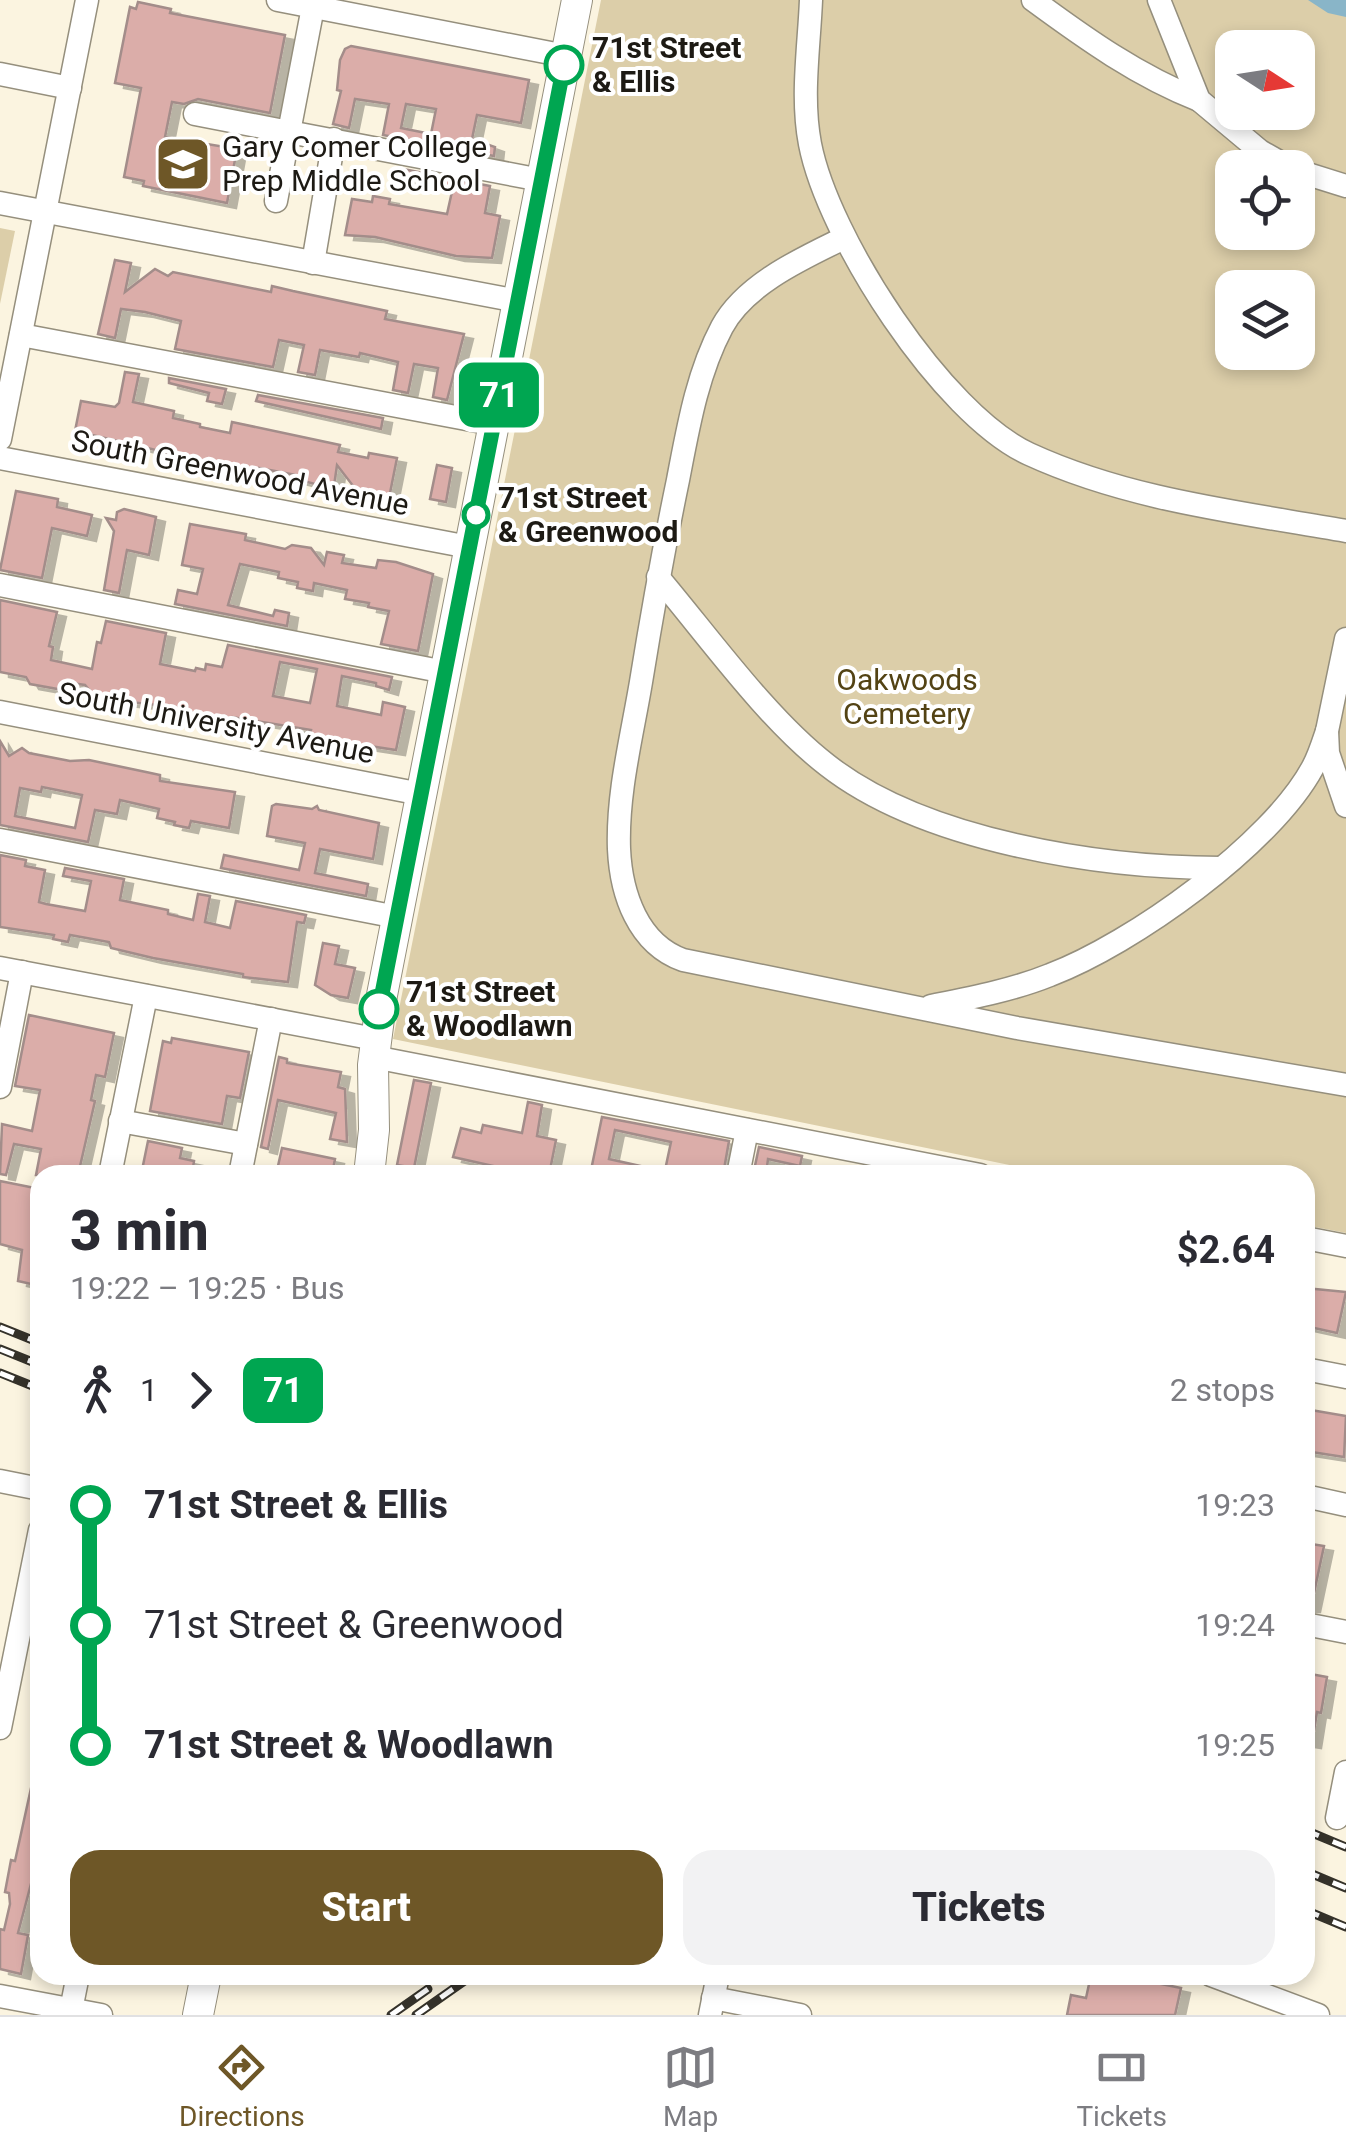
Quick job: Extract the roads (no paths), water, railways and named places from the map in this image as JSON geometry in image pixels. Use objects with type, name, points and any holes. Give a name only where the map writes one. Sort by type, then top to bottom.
[{"type":"main road","points":[[370,1165],[374,1048],[396,918],[577,0]]},
{"type":"main road","points":[[198,2015],[204,1985]]},
{"type":"street","points":[[0,439],[87,0]]},
{"type":"street","points":[[278,0],[566,56]]},
{"type":"street","points":[[811,0],[806,103],[816,174],[844,238],[875,289],[946,385],[984,424],[1025,452],[1136,493],[1346,532]]},
{"type":"street","points":[[1034,0],[1092,44],[1160,85],[1199,100],[1259,150]]},
{"type":"street","points":[[1159,0],[1199,100]]},
{"type":"street","points":[[276,200],[313,7]]},
{"type":"street","points":[[0,74],[70,88]]},
{"type":"street","points":[[195,114],[541,180]]},
{"type":"street","points":[[313,262],[334,139]]},
{"type":"street","points":[[1315,176],[1346,186]]},
{"type":"street","points":[[0,203],[518,301]]},
{"type":"street","points":[[844,238],[748,296],[724,323],[704,366],[658,577],[621,807],[619,850],[624,882],[643,932],[654,944],[683,960],[1017,1028],[1346,1086]]},
{"type":"street","points":[[21,335],[494,424]]},
{"type":"street","name":"South Greenwood Avenue","points":[[0,458],[469,547]]},
{"type":"street","points":[[658,577],[776,716],[807,748],[850,782],[922,816],[1031,848],[1135,865],[1222,868]]},
{"type":"street","points":[[0,585],[445,672]]},
{"type":"street","points":[[1346,639],[1328,731],[1328,753],[1346,806]]},
{"type":"street","name":"South University Avenue","points":[[0,712],[421,794]]},
{"type":"street","points":[[922,1008],[1034,980],[1081,962],[1150,922],[1222,868],[1294,795],[1312,768],[1328,731]]},
{"type":"street","points":[[0,840],[396,918]]},
{"type":"street","points":[[0,1087],[11,970],[271,1019],[374,1048],[747,1130],[928,1165]]},
{"type":"street","points":[[112,1165],[146,996]]},
{"type":"street","points":[[242,1165],[271,1019]]},
{"type":"street","points":[[120,1121],[246,1144]]},
{"type":"street","points":[[740,1165],[747,1130]]},
{"type":"street","points":[[1315,1240],[1346,1246]]},
{"type":"street","points":[[1315,1371],[1346,1377]]},
{"type":"street","points":[[0,1481],[30,1487]]},
{"type":"street","points":[[1315,1498],[1346,1504]]},
{"type":"street","points":[[0,1728],[30,1580]]},
{"type":"street","points":[[1315,1626],[1346,1632]]},
{"type":"street","points":[[1338,1818],[1346,1772]]},
{"type":"street","points":[[71,2012],[76,1985]]},
{"type":"street","points":[[1238,1985],[1318,2015]]},
{"type":"street","points":[[0,1996],[101,2015]]},
{"type":"street","points":[[714,1996],[800,2015]]},
{"type":"water","points":[[1308,0],[1346,0],[1346,17],[1328,13]]},
{"type":"railway","points":[[0,1327],[30,1339]]},
{"type":"railway","points":[[0,1349],[30,1361]]},
{"type":"railway","points":[[0,1373],[30,1385]]},
{"type":"railway","points":[[1315,1834],[1346,1847]]},
{"type":"railway","points":[[1315,1875],[1346,1888]]},
{"type":"railway","points":[[1315,1914],[1346,1927]]},
{"type":"railway","points":[[416,2015],[459,1985]]},
{"type":"railway","points":[[391,2015],[428,1989]]},
{"type":"place","name":"71st Street & Ellis","points":[[564,65]]},
{"type":"place","name":"Gary Comer College Prep Middle School","points":[[183,164]]},
{"type":"place","name":"71st Street & Greenwood","points":[[476,515]]},
{"type":"place","name":"71st Street & Woodlawn","points":[[379,1009]]},
{"type":"park label","name":"Oakwoods Cemetery","points":[[907,697]]}]
